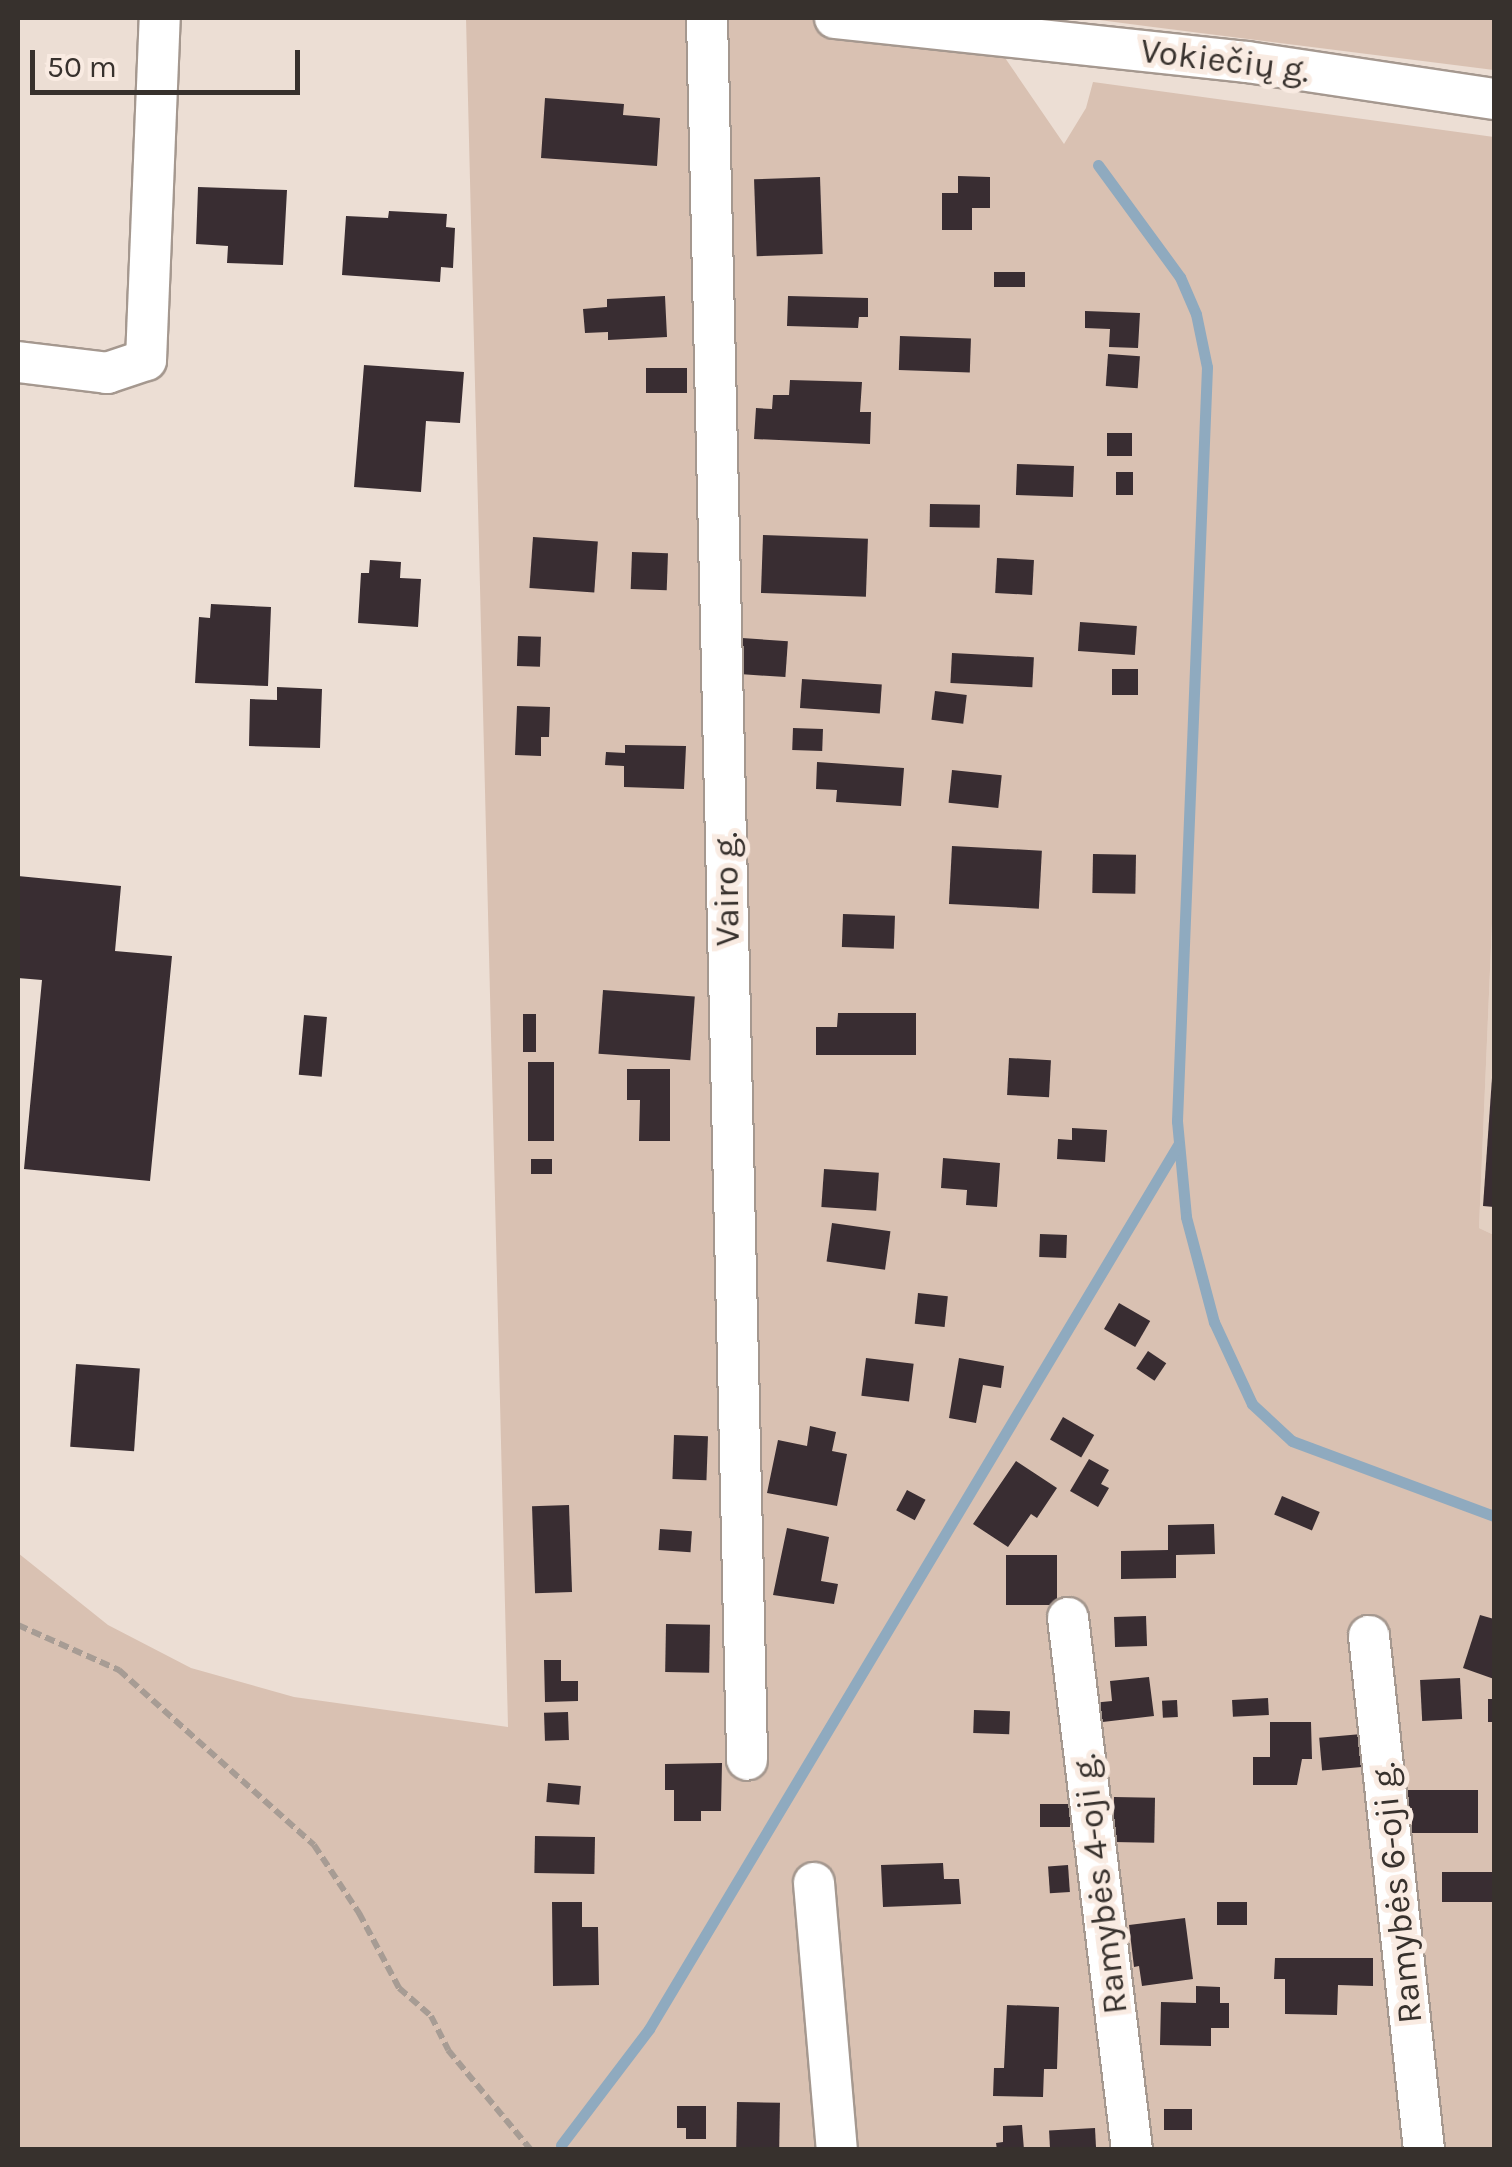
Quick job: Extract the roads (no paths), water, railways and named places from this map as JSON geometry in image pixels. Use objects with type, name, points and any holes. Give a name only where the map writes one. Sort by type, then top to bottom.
[{"type":"street","points":[[18,362],[107,373],[146,360],[160,18]]},
{"type":"street","name":"Vairo g.","points":[[707,18],[747,1760]]},
{"type":"street","name":"Vokiečių g.","points":[[835,18],[1247,62],[1494,99]]},
{"type":"street","name":"Ramybės 4-oji g.","points":[[1068,1618],[1132,2150]]},
{"type":"street","name":"Ramybės 6-oji g.","points":[[1369,1636],[1424,2150]]},
{"type":"street","points":[[814,1883],[837,2150]]},
{"type":"waterway","points":[[1098,165],[1180,277],[1196,314],[1207,367],[1177,1121],[1186,1217],[1214,1322],[1252,1404],[1292,1441],[1494,1516]]},
{"type":"waterway","points":[[561,2145],[649,2029],[1178,1145]]}]
